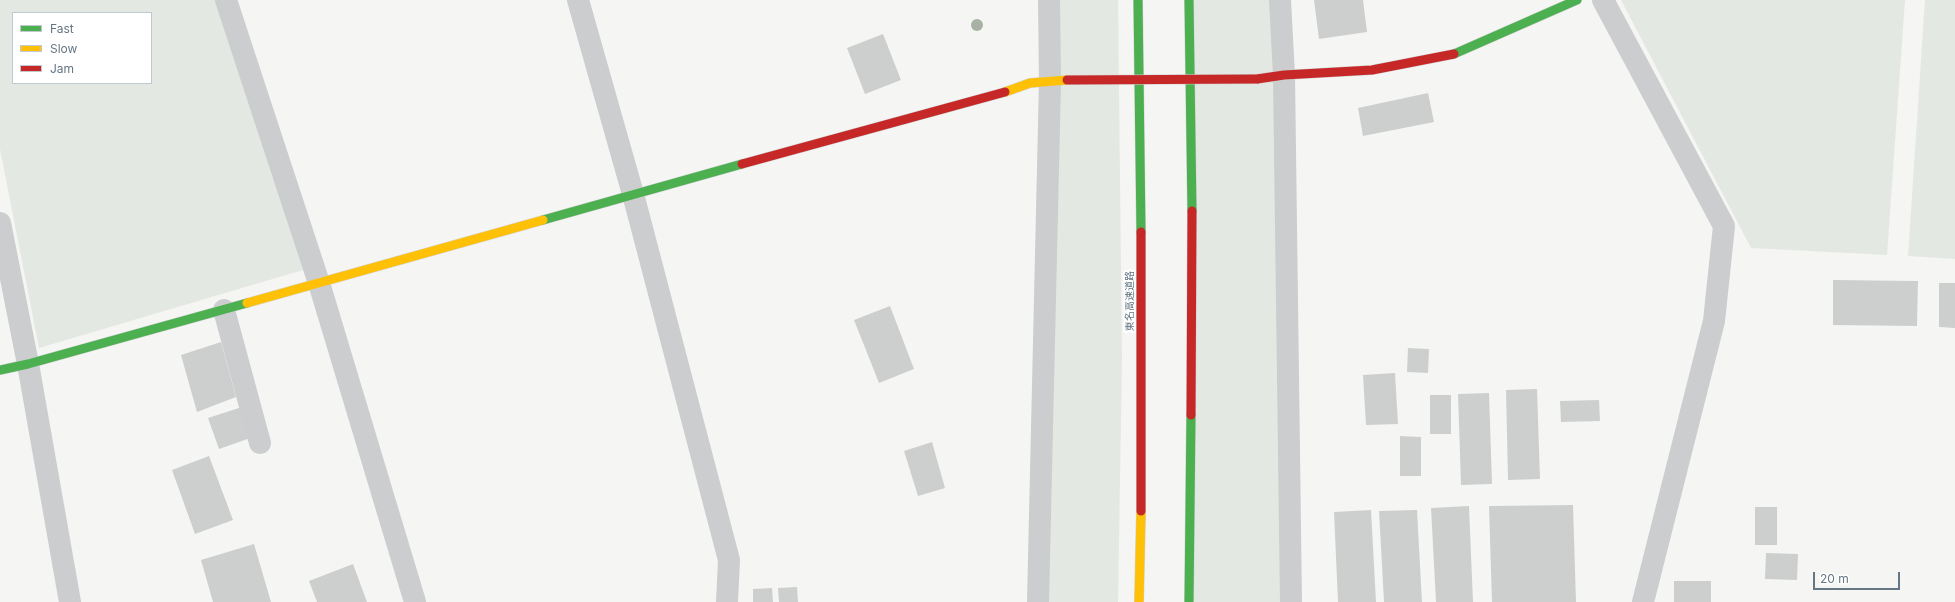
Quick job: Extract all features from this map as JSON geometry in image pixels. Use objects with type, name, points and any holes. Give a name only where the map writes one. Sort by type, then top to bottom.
[{"type":"main road","name":"東名高速道路","points":[[1138,0],[1142,143],[1141,532],[1139,602]]},
{"type":"main road","points":[[1189,0],[1192,165],[1191,534],[1189,602]]},
{"type":"main road","points":[[0,370],[28,364],[224,310],[633,194],[1016,89],[1030,83],[1058,80],[1257,79],[1284,75],[1372,70],[1450,56],[1577,0]]},
{"type":"street","points":[[226,0],[319,283],[415,602]]},
{"type":"street","points":[[578,0],[633,194],[729,560],[727,602]]},
{"type":"street","points":[[1038,602],[1058,80],[1049,0]]},
{"type":"street","points":[[1280,0],[1284,75],[1291,602]]},
{"type":"street","points":[[1603,0],[1724,226],[1714,321],[1643,602]]},
{"type":"street","points":[[0,223],[28,364],[70,602]]},
{"type":"street","points":[[224,310],[260,443]]},
{"type":"shaded area","points":[[0,0],[224,0],[303,270],[39,348],[0,149]]},
{"type":"shaded area","points":[[1046,0],[1118,0],[1122,359],[1118,602],[1038,602]]},
{"type":"shaded area","points":[[1186,0],[1281,0],[1284,602],[1194,602]]},
{"type":"shaded area","points":[[1621,0],[1905,0],[1887,255],[1751,248]]},
{"type":"shaded area","points":[[1925,0],[1955,0],[1955,259],[1908,256]]},
{"type":"building","points":[[1314,0],[1363,0],[1367,32],[1319,39]]},
{"type":"building","points":[[883,34],[901,80],[865,94],[847,48]]},
{"type":"building","points":[[1428,93],[1434,122],[1363,136],[1358,108]]},
{"type":"building","points":[[1833,280],[1918,281],[1917,326],[1833,325]]},
{"type":"building","points":[[1939,283],[1955,283],[1955,328],[1939,327]]},
{"type":"building","points":[[890,306],[914,369],[879,383],[854,320]]},
{"type":"building","points":[[221,342],[236,397],[197,412],[181,355]]},
{"type":"building","points":[[1408,348],[1429,349],[1428,373],[1407,372]]},
{"type":"building","points":[[1395,373],[1398,424],[1366,425],[1363,375]]},
{"type":"building","points":[[1537,389],[1540,479],[1508,480],[1506,390]]},
{"type":"building","points":[[1489,393],[1492,484],[1461,485],[1458,394]]},
{"type":"building","points":[[1430,395],[1451,395],[1451,434],[1430,434]]},
{"type":"building","points":[[1599,400],[1600,421],[1561,422],[1560,401]]},
{"type":"building","points":[[245,406],[256,436],[219,449],[208,418]]},
{"type":"building","points":[[1400,436],[1421,437],[1421,476],[1400,476]]},
{"type":"building","points":[[932,442],[945,488],[918,496],[904,451]]},
{"type":"building","points":[[209,456],[233,520],[195,534],[172,470]]},
{"type":"building","points":[[1573,505],[1576,602],[1492,602],[1489,506]]},
{"type":"building","points":[[1469,506],[1473,602],[1436,602],[1431,508]]},
{"type":"building","points":[[1755,507],[1777,507],[1777,545],[1755,545]]},
{"type":"building","points":[[1371,510],[1376,602],[1338,602],[1334,512]]},
{"type":"building","points":[[1417,510],[1422,602],[1384,602],[1379,511]]},
{"type":"building","points":[[254,544],[271,602],[213,602],[201,560]]},
{"type":"building","points":[[1766,553],[1798,554],[1797,580],[1765,579]]},
{"type":"building","points":[[353,564],[367,602],[317,602],[309,581]]},
{"type":"building","points":[[1674,581],[1711,581],[1711,602],[1674,602]]},
{"type":"building","points":[[797,587],[798,602],[779,602],[778,588]]},
{"type":"building","points":[[772,588],[773,602],[753,602],[753,589]]},
{"type":"traffic: fast","points":[[1138,0],[1141,232]]},
{"type":"traffic: fast","points":[[1189,0],[1192,211]]},
{"type":"traffic: fast","points":[[1454,54],[1577,0]]},
{"type":"traffic: fast","points":[[543,220],[742,164]]},
{"type":"traffic: fast","points":[[0,370],[28,364],[247,303]]},
{"type":"traffic: fast","points":[[1189,602],[1191,415]]},
{"type":"traffic: slow","points":[[1005,92],[1030,83],[1067,80]]},
{"type":"traffic: slow","points":[[247,303],[543,220]]},
{"type":"traffic: slow","points":[[1139,602],[1141,511]]},
{"type":"traffic: jam","points":[[1257,79],[1284,75],[1372,70],[1454,54]]},
{"type":"traffic: jam","points":[[1067,80],[1257,79]]},
{"type":"traffic: jam","points":[[742,164],[1005,92]]},
{"type":"traffic: jam","points":[[1191,415],[1192,211]]},
{"type":"traffic: jam","points":[[1141,232],[1141,511]]}]
